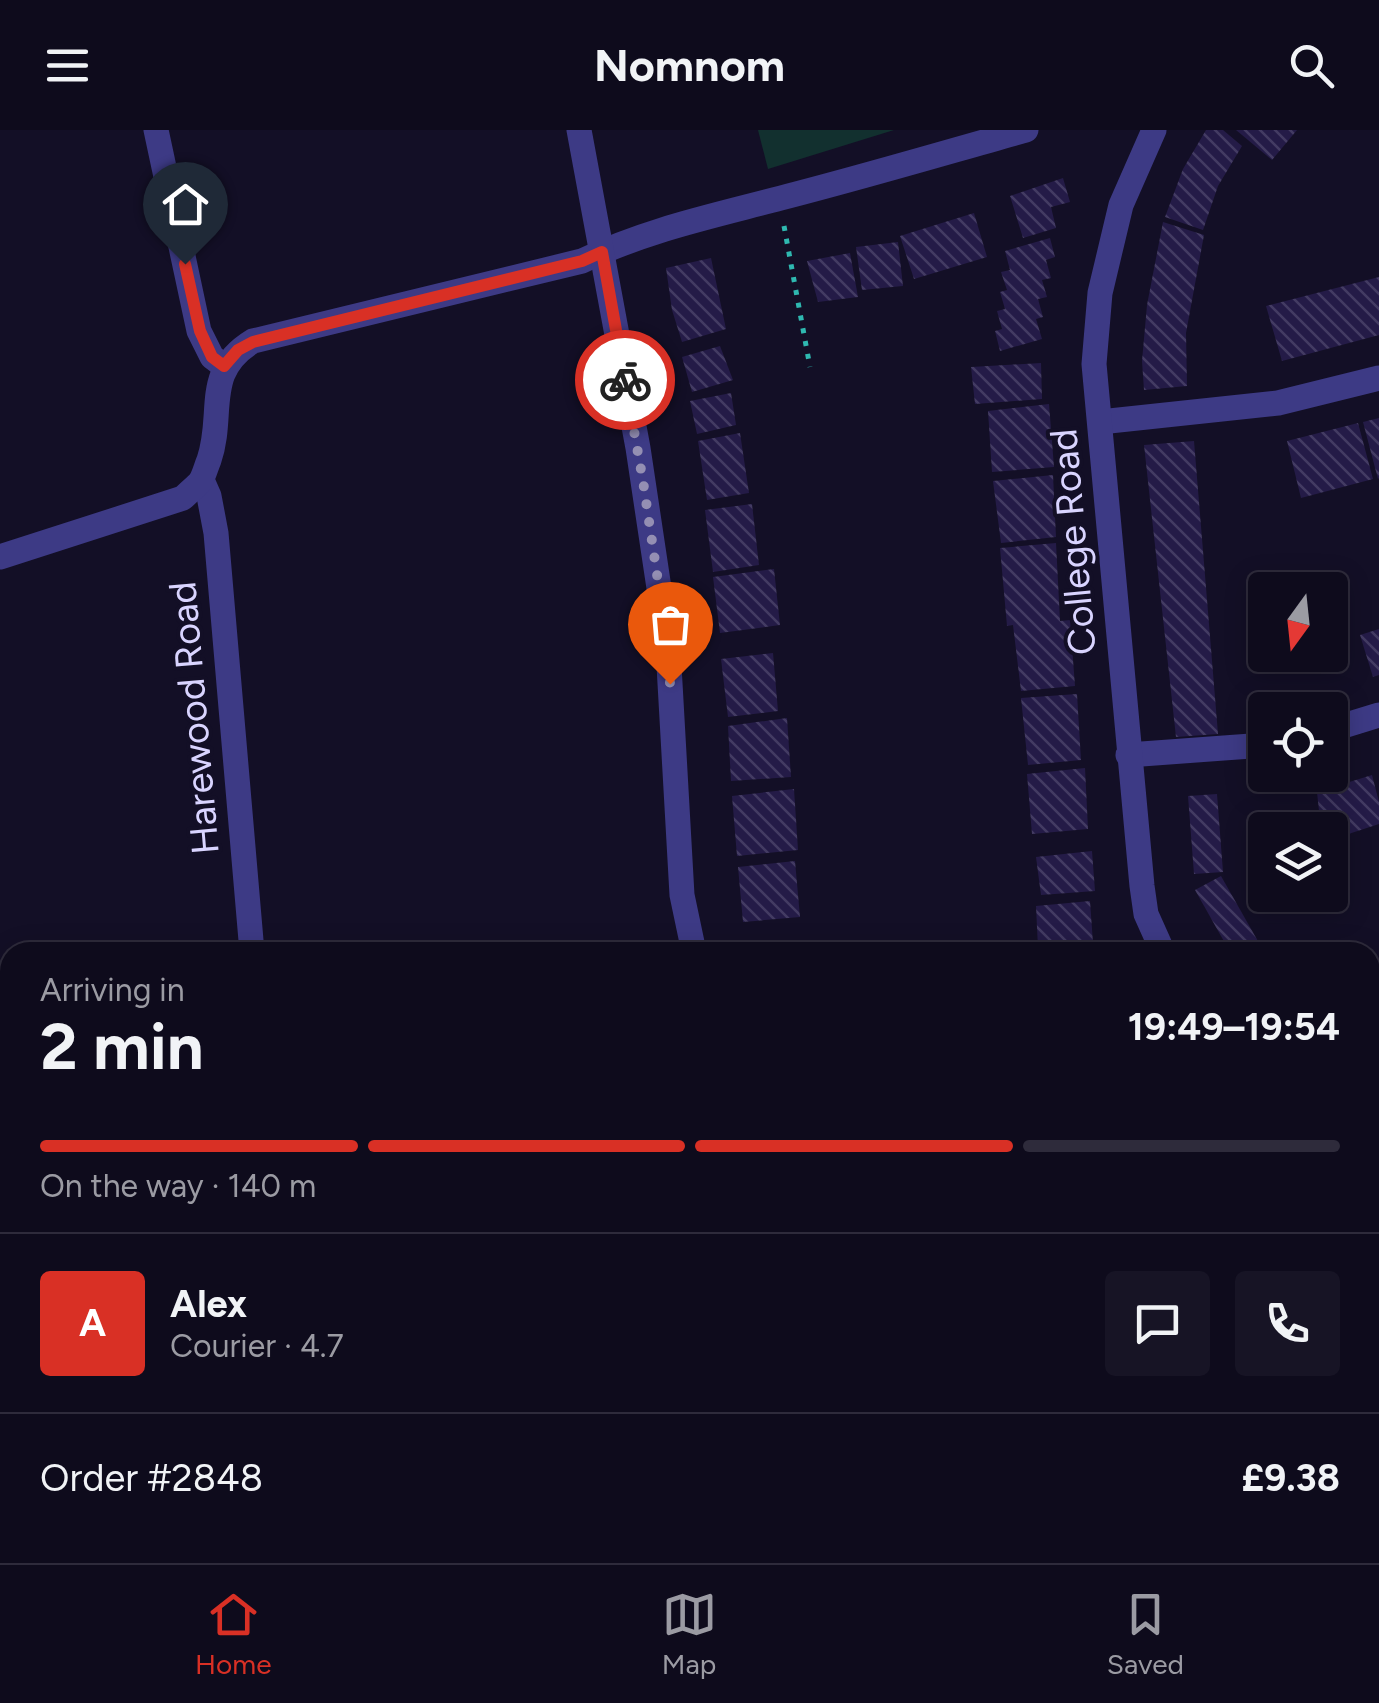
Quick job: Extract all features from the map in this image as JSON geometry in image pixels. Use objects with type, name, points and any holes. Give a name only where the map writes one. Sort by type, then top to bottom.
[{"type":"street","points":[[156,130],[200,331],[212,357],[224,366]]},
{"type":"street","points":[[579,130],[638,448],[668,648],[682,895],[692,942]]},
{"type":"street","points":[[0,557],[183,498],[202,480],[213,448],[218,388],[224,366],[238,350],[253,342],[582,261],[698,218],[1026,130]]},
{"type":"street","name":"College Road","points":[[1154,130],[1121,205],[1100,294],[1094,364],[1128,755],[1146,914],[1159,942]]},
{"type":"street","points":[[1100,422],[1278,403],[1379,378]]},
{"type":"street","name":"Harewood Road","points":[[202,480],[216,533],[251,942]]},
{"type":"street","points":[[1348,724],[1379,715]]},
{"type":"street","points":[[1128,755],[1248,746]]},
{"type":"path","points":[[779,199],[810,367]]},
{"type":"green space","points":[[758,130],[894,130],[768,169]]},
{"type":"building","points":[[1206,130],[1223,130],[1242,146],[1218,186],[1203,230],[1165,217],[1183,169]]},
{"type":"building","points":[[1236,130],[1297,130],[1272,160]]},
{"type":"building","points":[[1063,178],[1070,202],[1051,207],[1056,228],[1023,238],[1010,196]]},
{"type":"building","points":[[974,213],[987,257],[914,279],[900,236]]},
{"type":"building","points":[[1163,222],[1204,235],[1186,333],[1187,386],[1144,390],[1142,361],[1147,305]]},
{"type":"building","points":[[1050,238],[1055,257],[1046,260],[1051,278],[1042,280],[1047,297],[1038,299],[1043,317],[1036,319],[1042,339],[1000,351],[995,331],[1002,329],[997,311],[1005,309],[1000,292],[1007,290],[1001,272],[1010,270],[1005,251]]},
{"type":"building","points":[[898,242],[903,286],[862,290],[856,247]]},
{"type":"building","points":[[850,253],[858,297],[818,302],[807,261]]},
{"type":"building","points":[[711,258],[726,329],[682,342],[672,310],[666,268]]},
{"type":"building","points":[[1379,277],[1379,335],[1282,361],[1266,306]]},
{"type":"building","points":[[720,346],[733,380],[692,392],[682,357]]},
{"type":"building","points":[[1041,363],[1042,399],[975,404],[971,367]]},
{"type":"building","points":[[731,393],[736,425],[697,434],[690,401]]},
{"type":"building","points":[[1049,404],[1054,467],[992,472],[988,411]]},
{"type":"building","points":[[1379,418],[1379,478],[1378,479],[1363,422]]},
{"type":"building","points":[[1358,423],[1373,479],[1301,498],[1287,441]]},
{"type":"building","points":[[740,433],[749,493],[707,500],[698,441]]},
{"type":"building","points":[[1194,441],[1218,734],[1176,737],[1144,445]]},
{"type":"building","points":[[1053,475],[1056,537],[1001,543],[993,481]]},
{"type":"building","points":[[752,504],[759,565],[713,572],[705,510]]},
{"type":"building","points":[[1056,543],[1060,621],[1070,620],[1075,686],[1021,691],[1013,625],[1007,626],[1000,548]]},
{"type":"building","points":[[774,569],[780,625],[720,633],[713,577]]},
{"type":"building","points":[[1379,629],[1379,675],[1373,677],[1360,635]]},
{"type":"building","points":[[773,653],[778,711],[728,717],[721,659]]},
{"type":"building","points":[[1077,694],[1081,760],[1028,765],[1021,698]]},
{"type":"building","points":[[787,718],[791,777],[731,781],[728,726]]},
{"type":"building","points":[[1085,768],[1088,829],[1032,834],[1027,774]]},
{"type":"building","points":[[1372,775],[1379,802],[1379,824],[1348,834],[1348,812],[1319,812],[1317,792],[1348,792],[1348,782]]},
{"type":"building","points":[[794,789],[798,850],[737,856],[732,796]]},
{"type":"building","points":[[1217,794],[1223,872],[1194,874],[1188,796]]},
{"type":"building","points":[[1092,851],[1095,891],[1041,895],[1036,857]]},
{"type":"building","points":[[795,861],[800,917],[743,922],[738,867]]},
{"type":"building","points":[[1221,876],[1258,942],[1224,942],[1195,890]]},
{"type":"building","points":[[1090,901],[1093,942],[1038,942],[1036,906]]},
{"type":"way so far","points":[[625,380],[668,648],[670,684]]},
{"type":"route","points":[[185,264],[200,331],[212,357],[224,366],[238,350],[253,342],[582,261],[602,252],[625,380]]}]
